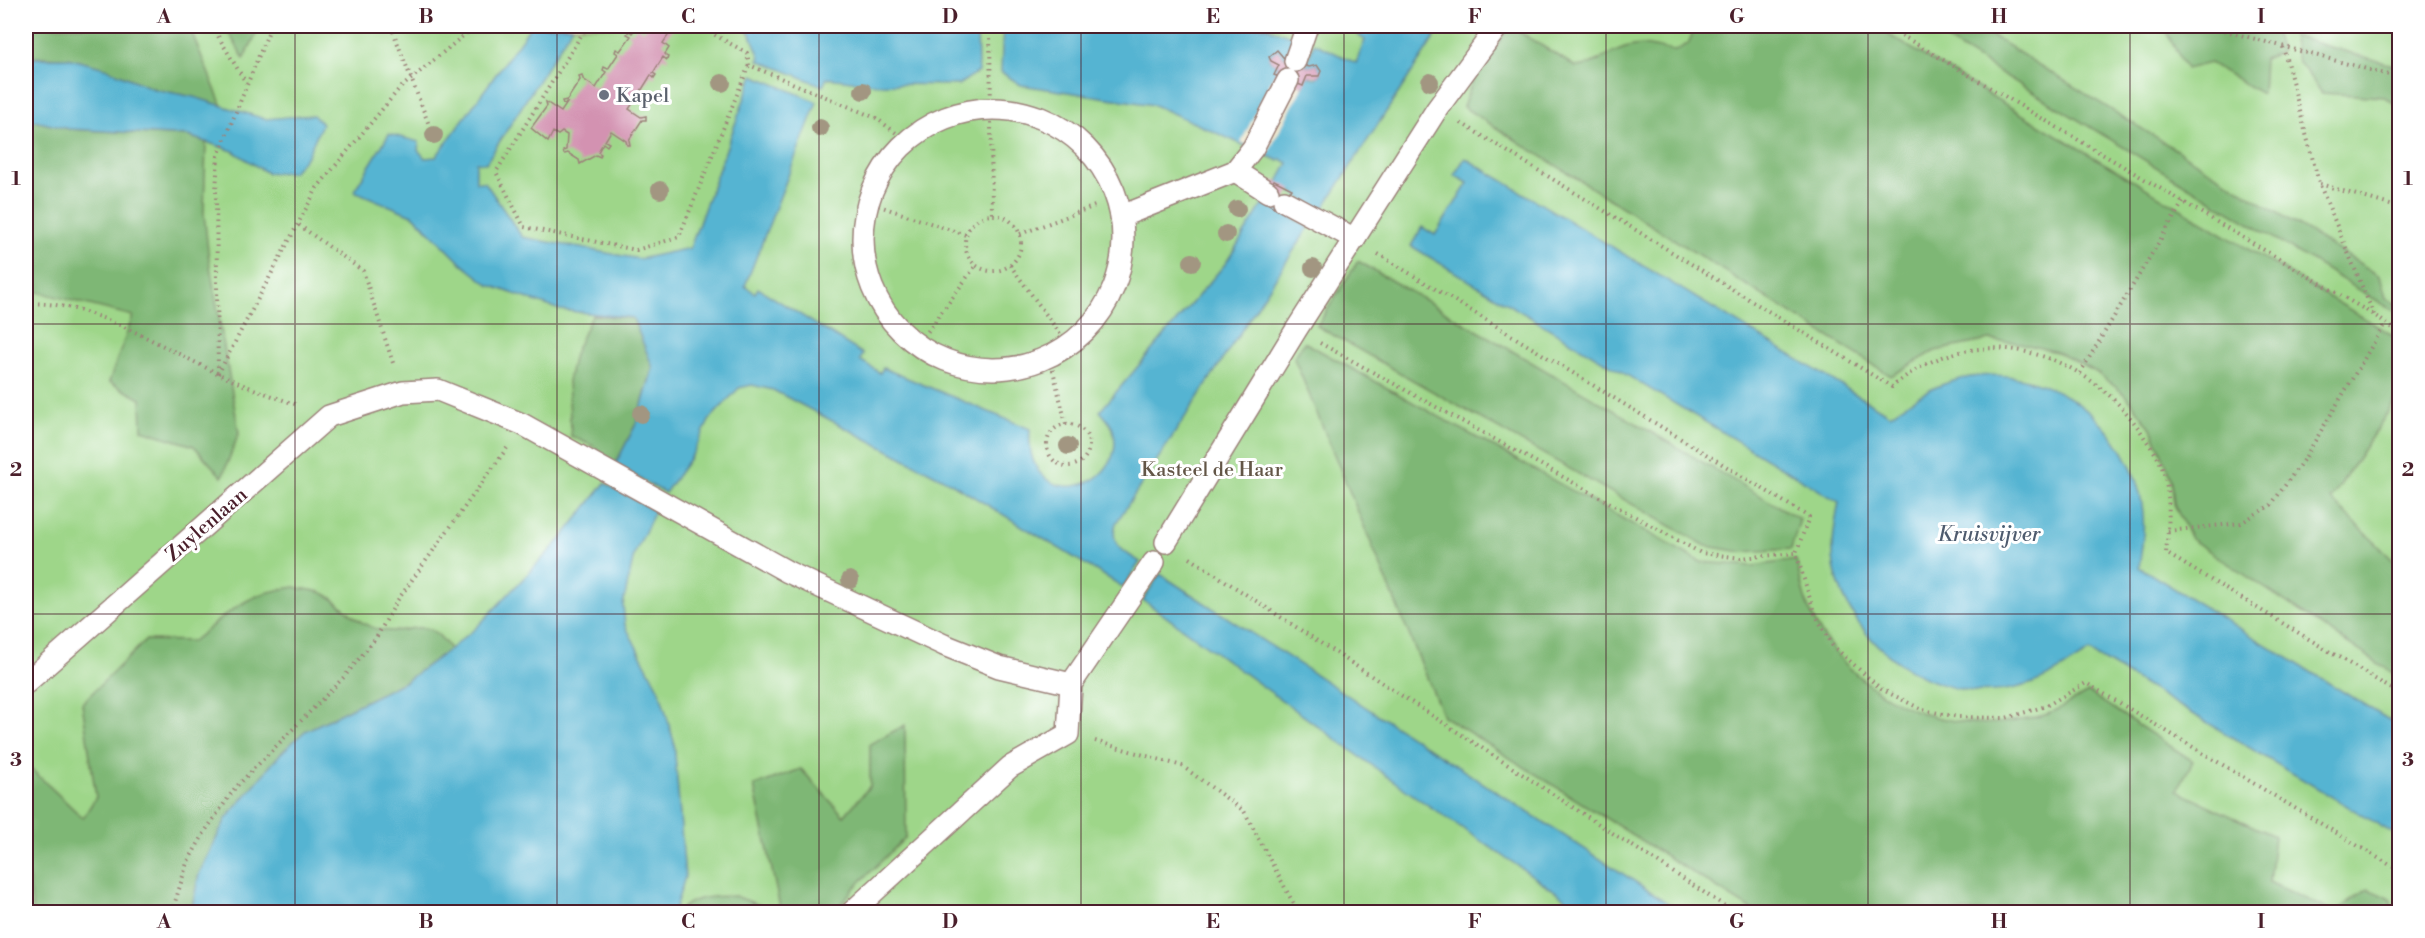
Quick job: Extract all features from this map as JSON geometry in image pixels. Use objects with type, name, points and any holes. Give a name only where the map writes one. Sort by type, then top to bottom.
[{"type":"lane","points":[[1166,542],[1296,330],[1437,109],[1498,26]]},
{"type":"lane","points":[[1120,207],[1235,171],[1253,148],[1292,71],[1306,31]]},
{"type":"lane","points":[[989,108],[1032,114],[1069,132],[1098,161],[1120,207],[1123,254],[1113,291],[1093,323],[1069,346],[1050,358],[1002,370],[958,366],[917,346],[888,318],[869,282],[862,242],[867,202],[883,169],[907,141],[932,123],[961,112],[989,108]]},
{"type":"lane","points":[[1235,171],[1276,197],[1354,239]]},
{"type":"lane","name":"Zuylenlaan","points":[[26,683],[329,416],[403,393],[438,390],[522,424],[788,572],[944,645],[999,667],[1071,684]]},
{"type":"lane","points":[[852,912],[1010,767],[1068,734],[1071,684],[1154,562]]},
{"type":"path","points":[[212,26],[246,83]]},
{"type":"path","points":[[218,374],[216,192],[218,156],[271,26]]},
{"type":"path","points":[[391,26],[429,125]]},
{"type":"path","points":[[218,374],[317,188],[382,107],[412,78],[475,26]]},
{"type":"path","points":[[587,26],[496,172],[524,227],[636,250],[679,237],[749,65],[747,53],[699,26]]},
{"type":"path","points":[[990,26],[989,108],[992,215]]},
{"type":"path","points":[[1886,26],[2374,315],[2400,333]]},
{"type":"path","points":[[2207,26],[2400,78]]},
{"type":"path","points":[[2283,47],[2319,183],[2374,315]]},
{"type":"path","points":[[749,65],[876,118],[907,141]]},
{"type":"path","points":[[1461,123],[1892,387],[1912,369],[1977,349],[2022,349],[2046,355],[2080,373],[2103,389],[2129,414],[2160,462],[2169,503],[2166,553],[2400,694]]},
{"type":"path","points":[[2319,183],[2400,208]]},
{"type":"path","points":[[867,202],[966,235]]},
{"type":"path","points":[[2080,373],[2183,202]]},
{"type":"path","points":[[1020,234],[1120,207]]},
{"type":"path","points":[[992,215],[1009,220],[1020,234],[1019,251],[1010,265],[993,271],[976,265],[966,251],[966,235],[975,221],[992,215]]},
{"type":"path","points":[[299,225],[363,271],[403,393]]},
{"type":"path","points":[[1354,239],[1809,517],[1796,553],[1814,612],[1832,645],[1881,689],[1923,710],[1958,717],[2006,718],[2046,706],[2086,682],[2400,871]]},
{"type":"path","points":[[917,346],[976,265]]},
{"type":"path","points":[[1010,265],[1069,346]]},
{"type":"path","points":[[26,304],[39,302],[108,319],[218,374],[329,416]]},
{"type":"path","points":[[2168,531],[2241,523],[2271,505],[2306,456],[2385,324]]},
{"type":"path","points":[[1296,330],[1701,553],[1741,558],[1796,553]]},
{"type":"path","points":[[1050,358],[1066,424]]},
{"type":"path","points":[[172,912],[188,863],[206,830],[235,788],[344,677],[376,638],[397,601],[479,489],[522,424]]},
{"type":"path","points":[[1066,424],[1079,427],[1088,437],[1089,444],[1088,451],[1080,462],[1067,466],[1054,461],[1047,448],[1047,442],[1053,429],[1066,424]]},
{"type":"path","points":[[1166,542],[1734,912]]},
{"type":"path","points":[[1068,734],[1182,766],[1244,811],[1298,912]]},
{"type":"green space","name":"Kasteel de Haar","points":[[26,26],[2399,26],[2399,912],[26,912]]},
{"type":"green space","points":[[26,26],[189,26],[222,106],[155,89],[78,62],[46,57],[26,58]]},
{"type":"green space","points":[[225,26],[260,26],[244,59]]},
{"type":"green space","points":[[1510,26],[1576,67],[1590,64],[1622,49],[1635,46],[1675,51],[1688,44],[1696,26],[1874,26],[2399,339],[2399,395],[2331,499],[2399,566],[2399,677],[2191,539],[2174,504],[2171,476],[2151,428],[2126,395],[2094,371],[2057,352],[2020,343],[1989,340],[1935,351],[1891,376],[1463,107],[1473,80]]},
{"type":"green space","points":[[1923,26],[1976,26],[2380,276],[2386,298],[2399,306],[2399,314]]},
{"type":"green space","points":[[2163,26],[2253,26],[2275,32],[2281,52],[2264,59],[2262,94],[2210,63],[2186,69]]},
{"type":"green space","points":[[2292,36],[2396,66],[2399,71],[2399,107],[2385,97],[2322,93],[2298,61]]},
{"type":"green space","points":[[26,119],[69,129],[188,136],[206,142],[204,213],[209,260],[239,433],[222,477],[194,446],[142,430],[141,399],[109,382],[133,316],[26,289]]},
{"type":"green space","points":[[1358,261],[1800,519],[1791,549],[1742,552],[1706,546],[1317,326]]},
{"type":"green space","points":[[592,315],[633,318],[653,367],[637,422],[615,465],[593,446],[571,436],[568,381],[574,354]]},
{"type":"green space","points":[[1304,342],[1701,562],[1753,566],[1796,560],[1809,609],[1825,638],[1845,663],[1869,685],[1896,702],[1925,714],[1957,721],[1989,723],[2045,715],[2088,692],[2193,761],[2177,791],[2274,836],[2269,882],[2334,912],[1755,912],[1443,716],[1294,358]]},
{"type":"green space","points":[[295,587],[327,595],[357,619],[377,629],[389,631],[425,628],[433,631],[450,649],[406,681],[305,731],[281,753],[226,819],[199,874],[191,912],[33,912],[26,860],[26,764],[83,818],[96,797],[82,703],[146,640],[193,641],[229,612],[251,599]]},
{"type":"green space","points":[[905,725],[906,837],[855,887],[834,912],[781,912],[754,786],[801,769],[844,816],[870,786],[870,744]]},
{"type":"green space","points":[[2368,889],[2391,899],[2392,912],[2334,912]]},
{"type":"green space","points":[[735,896],[777,912],[679,912],[690,902],[697,900]]},
{"type":"water","points":[[531,26],[573,26],[486,163],[476,162],[476,182],[485,182],[522,237],[639,259],[690,248],[753,75],[817,102],[745,286],[755,293],[758,288],[863,354],[860,360],[880,373],[883,368],[1030,429],[1032,457],[1042,476],[1058,485],[1075,486],[1092,480],[1106,468],[1114,451],[1113,430],[1100,411],[1226,263],[1264,202],[1309,227],[1116,523],[1114,537],[1119,547],[1140,562],[1123,587],[951,483],[773,390],[752,385],[739,388],[710,419],[692,455],[665,493],[615,465],[637,422],[653,368],[633,318],[560,310],[489,285],[462,264],[414,216],[354,191],[389,134],[419,142],[418,150],[425,158],[436,157]]},
{"type":"water","points":[[738,26],[977,26],[978,72],[958,85],[877,84],[827,78],[823,86],[758,60],[760,57],[750,33]]},
{"type":"water","points":[[1003,26],[1263,26],[1294,37],[1286,58],[1277,50],[1269,57],[1271,61],[1279,65],[1275,75],[1303,86],[1307,76],[1315,78],[1321,74],[1317,65],[1309,67],[1304,64],[1307,63],[1314,43],[1356,63],[1365,40],[1358,35],[1363,26],[1442,26],[1321,212],[1278,182],[1288,163],[1154,105],[1021,85],[1001,72]]},
{"type":"water","points":[[26,58],[68,58],[105,68],[154,89],[194,97],[265,119],[313,115],[322,124],[307,156],[293,172],[267,173],[233,151],[188,136],[69,129],[26,119]]},
{"type":"water","name":"Kruisvijver","points":[[1465,158],[1890,415],[1934,388],[1950,382],[1981,376],[2012,377],[2041,384],[2069,398],[2093,416],[2114,439],[2130,465],[2140,494],[2143,513],[2143,540],[2139,567],[2399,726],[2399,837],[2089,652],[2036,682],[2016,688],[1986,691],[1956,688],[1927,679],[1901,664],[1877,645],[1858,621],[1843,595],[1833,558],[1839,502],[1411,246],[1422,227],[1435,235],[1468,183],[1454,175]]},
{"type":"water","points":[[605,483],[655,511],[634,555],[623,605],[625,625],[660,692],[674,742],[685,877],[674,912],[191,912],[199,874],[226,819],[281,753],[305,731],[406,681],[476,628],[561,539]]},
{"type":"water","points":[[1160,574],[1682,912],[1586,912],[1413,795],[1143,600]]},
{"type":"pier","points":[[1274,75],[1303,86],[1267,155],[1241,142]]},
{"type":"building","name":"Kapel","points":[[637,26],[643,31],[647,26],[674,27],[663,43],[669,48],[665,54],[668,57],[667,60],[663,57],[653,73],[656,75],[654,78],[651,75],[641,91],[645,93],[642,96],[639,94],[629,109],[641,117],[646,116],[646,120],[642,120],[629,140],[630,145],[611,131],[605,141],[609,143],[607,146],[603,143],[598,152],[601,154],[600,157],[596,155],[580,164],[579,160],[568,153],[564,154],[567,135],[562,132],[558,135],[553,132],[548,142],[531,128],[547,106],[546,102],[561,112],[567,103],[563,104],[562,101],[567,100],[580,80],[579,76],[582,75],[583,79],[596,88],[606,72],[603,70],[604,67],[608,69],[618,54],[615,52],[616,49],[620,51],[631,36],[627,34],[629,31],[632,33]]},
{"type":"building","points":[[1277,50],[1283,57],[1309,67],[1317,65],[1321,71],[1319,76],[1307,76],[1303,86],[1274,75],[1279,65],[1271,61],[1269,57]]},
{"type":"building","points":[[1274,180],[1292,189],[1279,210],[1263,201]]},
{"type":"place","name":"Kapel","points":[[604,95]]}]
